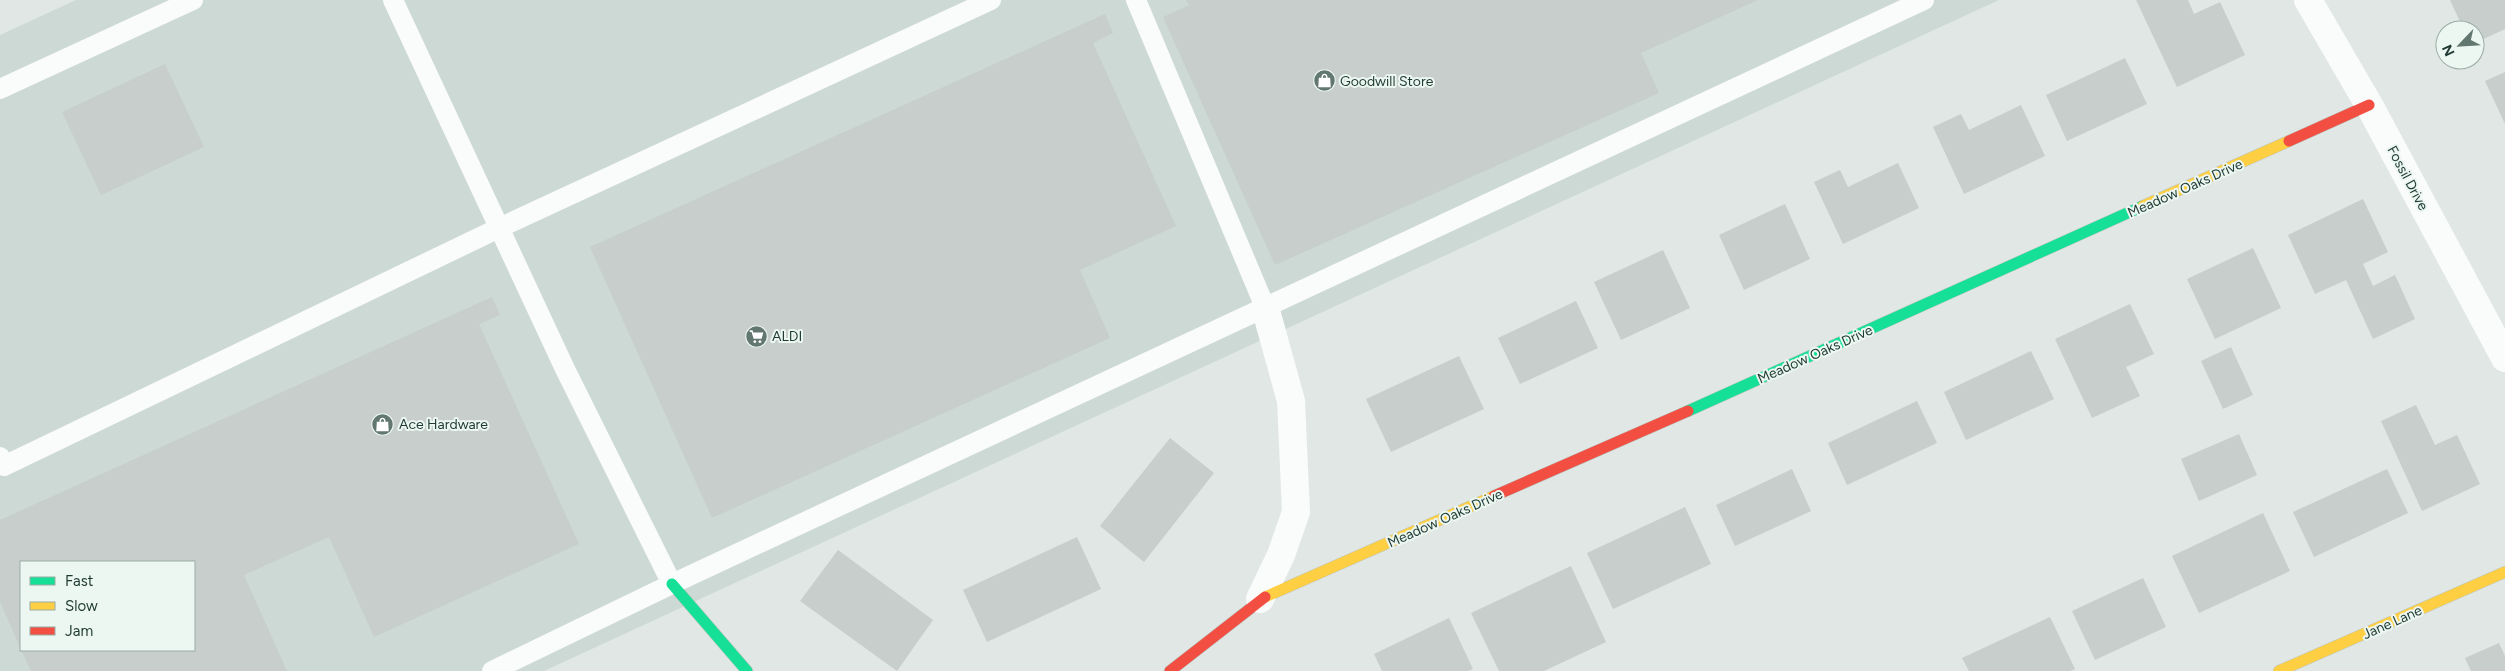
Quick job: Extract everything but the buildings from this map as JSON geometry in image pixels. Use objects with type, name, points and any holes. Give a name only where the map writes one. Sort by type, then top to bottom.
[{"type":"street","name":"Fossil Drive","points":[[2308,0],[2369,105],[2505,358]]},
{"type":"street","name":"Meadow Oaks Drive","points":[[1170,671],[1260,599],[1724,395],[2369,105]]},
{"type":"street","name":"Meadow Oaks Drive","points":[[1260,599],[1281,555],[1296,512],[1291,401],[1265,307]]},
{"type":"street","name":"Jane Lane","points":[[2279,671],[2505,572]]},
{"type":"street","points":[[672,584],[747,671]]},
{"type":"lane","points":[[0,89],[193,0]]},
{"type":"lane","points":[[394,0],[565,369],[672,584]]},
{"type":"lane","points":[[1,464],[499,228],[991,0]]},
{"type":"lane","points":[[1136,0],[1265,307]]},
{"type":"lane","points":[[492,671],[672,584],[1924,0]]},
{"type":"shaded area","points":[[76,0],[1999,0],[544,671],[0,671],[0,35]]},
{"type":"traffic: fast","points":[[1688,411],[2143,206]]},
{"type":"traffic: fast","points":[[672,584],[747,671]]},
{"type":"traffic: slow","points":[[2143,206],[2289,141]]},
{"type":"traffic: slow","points":[[1265,597],[1494,496]]},
{"type":"traffic: slow","points":[[2279,671],[2505,572]]},
{"type":"traffic: jam","points":[[2289,141],[2369,105]]},
{"type":"traffic: jam","points":[[1494,496],[1688,411]]},
{"type":"traffic: jam","points":[[1170,671],[1265,597]]},
{"type":"place","name":"Goodwill Store","points":[[1324,81]]},
{"type":"place","name":"ALDI","points":[[756,336]]},
{"type":"place","name":"Ace Hardware","points":[[383,424]]}]
